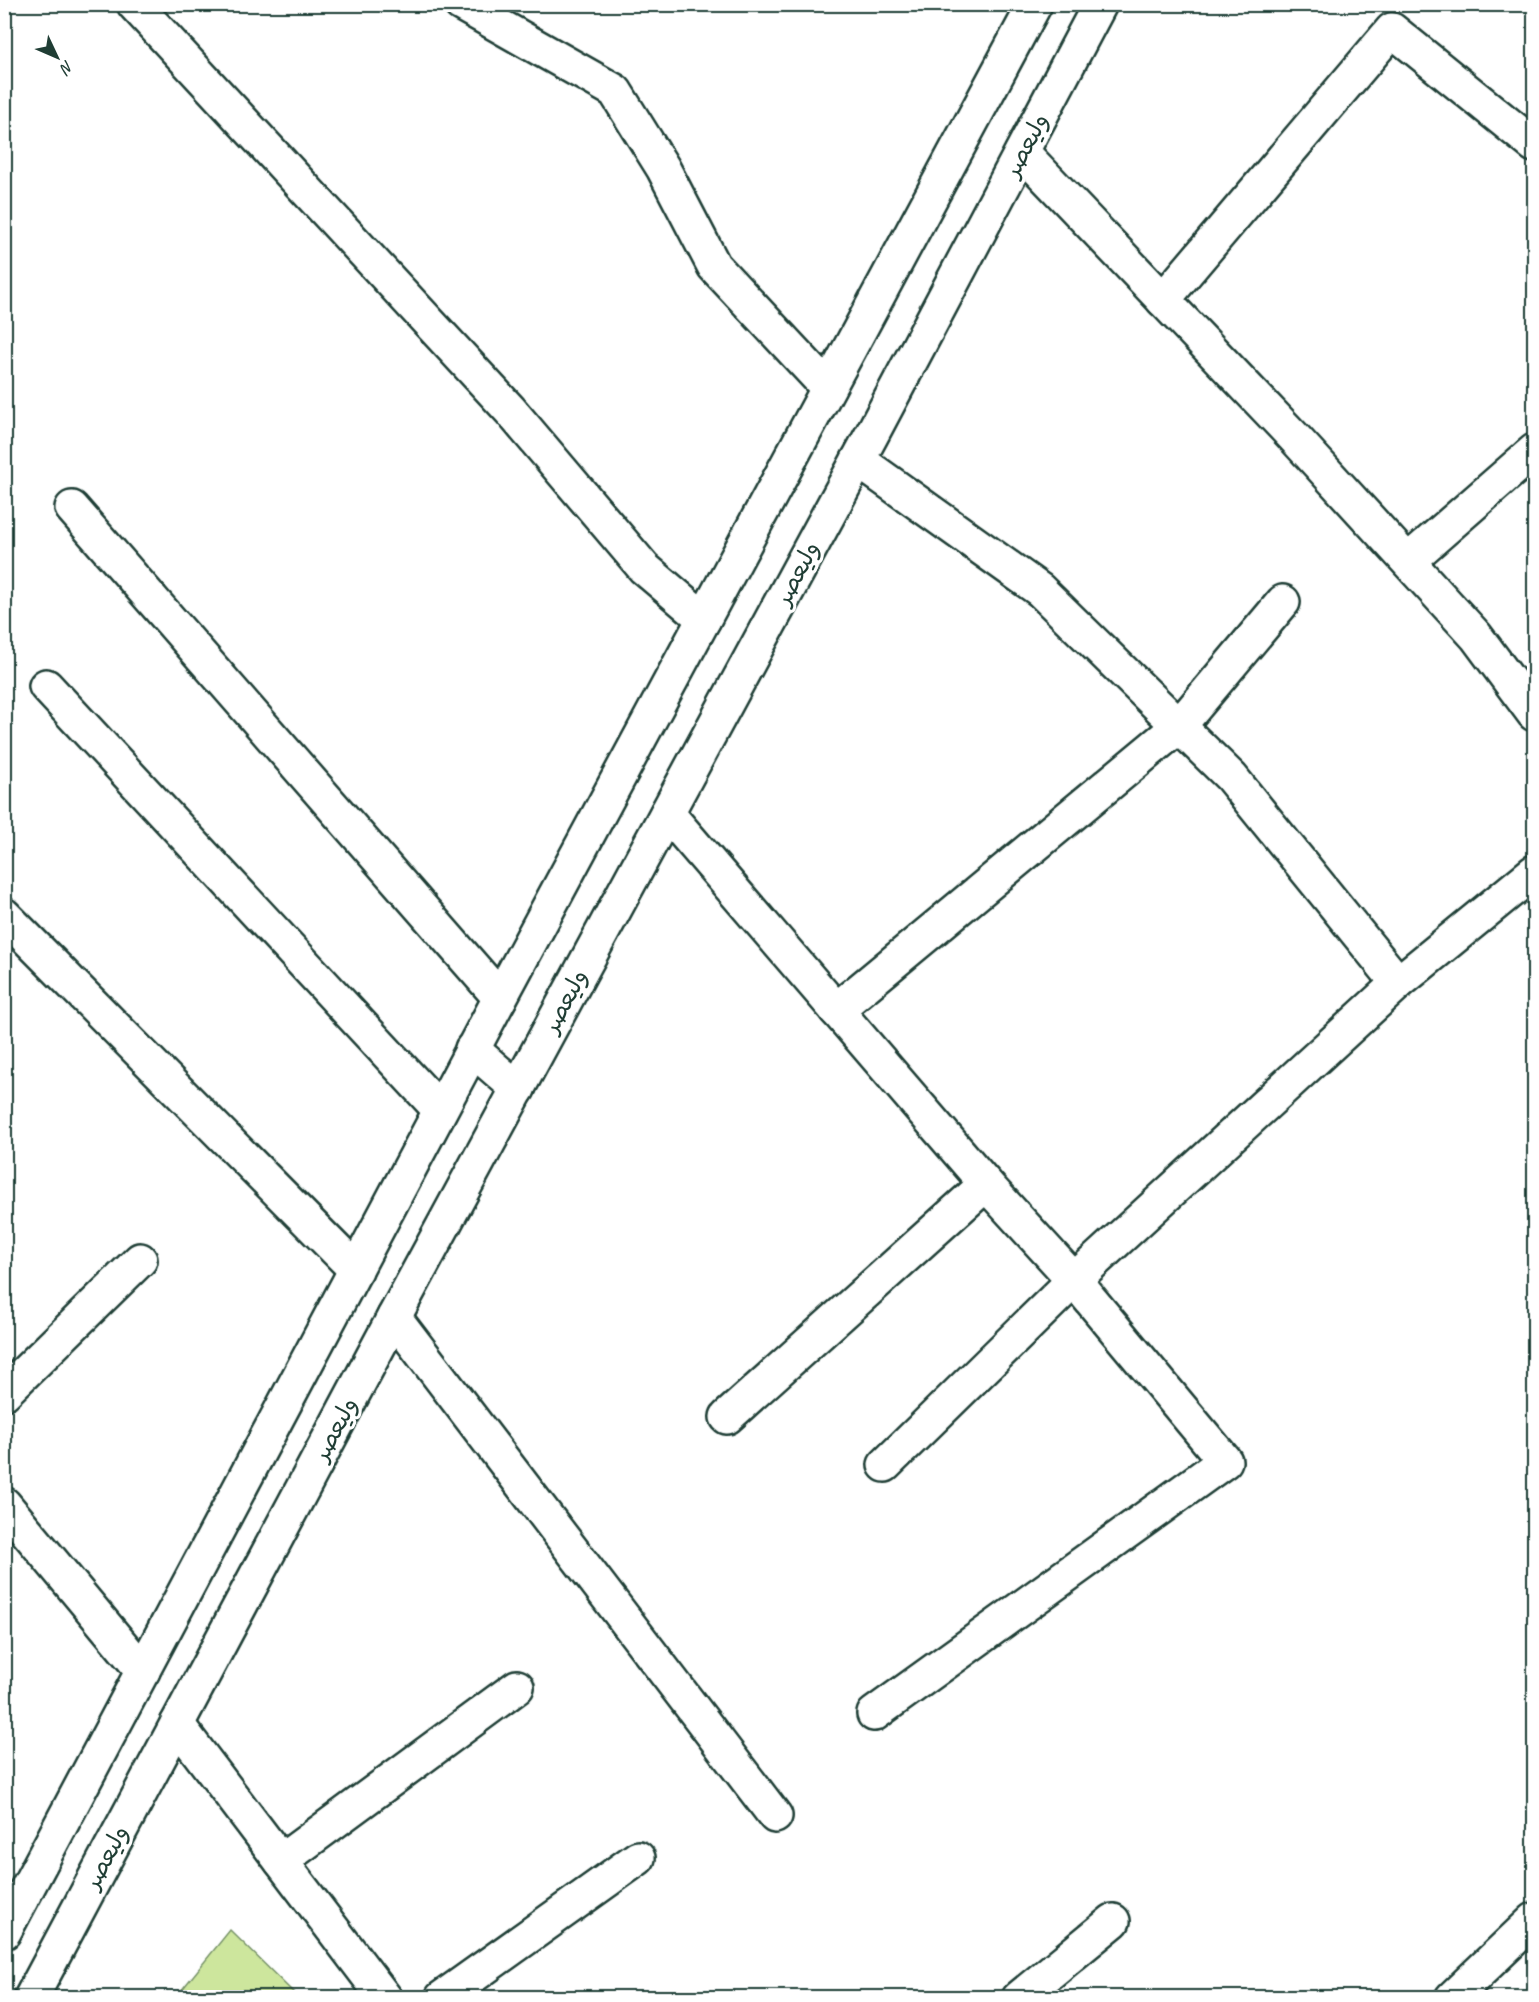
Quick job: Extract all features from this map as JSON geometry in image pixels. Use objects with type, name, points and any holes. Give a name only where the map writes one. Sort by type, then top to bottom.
[{"type":"street","points":[[134,4],[510,410],[644,568],[704,619]]},
{"type":"street","points":[[461,4],[615,91],[663,168],[714,266],[828,388]]},
{"type":"street","points":[[4,1932],[13,1894],[143,1671],[472,1049],[1035,4]]},
{"type":"street","name":"ولیعصر","points":[[31,1998],[394,1317],[858,460],[1100,4]]},
{"type":"street","points":[[1163,300],[1392,30],[1534,145]]},
{"type":"street","points":[[1022,152],[1293,436],[1476,636],[1534,714]]},
{"type":"street","points":[[1407,561],[1534,451]]},
{"type":"street","points":[[858,460],[1040,590],[1231,777],[1398,982]]},
{"type":"street","points":[[72,508],[500,998]]},
{"type":"street","points":[[836,1010],[1179,726],[1283,602]]},
{"type":"street","points":[[46,686],[440,1110]]},
{"type":"street","points":[[667,813],[986,1184],[1074,1280],[1225,1461],[874,1714]]},
{"type":"street","points":[[885,1465],[1074,1280],[1398,982],[1534,872]]},
{"type":"street","points":[[4,915],[356,1270]]},
{"type":"street","points":[[472,1049],[518,1089]]},
{"type":"street","points":[[727,1417],[986,1184]]},
{"type":"street","points":[[4,1393],[140,1260]]},
{"type":"street","points":[[394,1317],[775,1816]]},
{"type":"street","points":[[4,1504],[143,1671]]},
{"type":"street","points":[[281,1861],[517,1687]]},
{"type":"street","points":[[177,1724],[385,1998]]},
{"type":"street","points":[[442,1998],[638,1858]]},
{"type":"street","points":[[1452,1998],[1534,1920]]},
{"type":"street","points":[[1019,1998],[1113,1921]]},
{"type":"green space","points":[[230,1930],[298,1997],[176,1997]]}]
